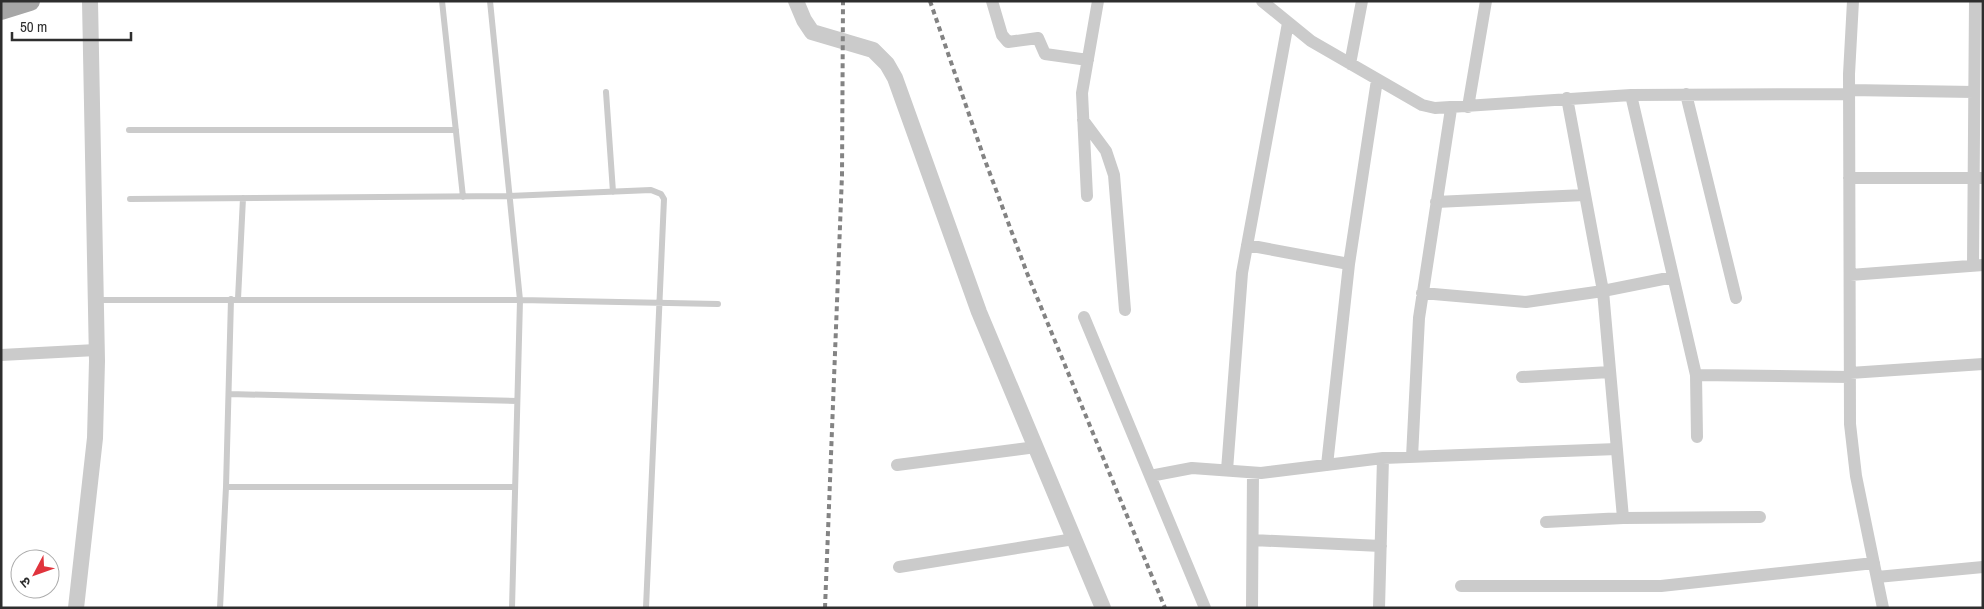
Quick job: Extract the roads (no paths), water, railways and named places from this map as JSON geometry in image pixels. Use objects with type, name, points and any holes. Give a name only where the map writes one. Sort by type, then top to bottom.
[{"type":"main road","points":[[1,10],[30,1]]},
{"type":"street","points":[[76,608],[95,438],[96,300],[90,1]]},
{"type":"street","points":[[796,1],[804,20],[812,32],[873,50],[887,64],[895,78],[979,312],[1103,608]]},
{"type":"street","points":[[992,1],[1002,35],[1008,42],[1038,38],[1044,54],[1088,60]]},
{"type":"street","points":[[1087,196],[1082,94],[1098,1]]},
{"type":"street","points":[[1262,1],[1311,41],[1377,80],[1422,105],[1451,109],[1631,94],[1849,91],[1974,92]]},
{"type":"street","points":[[1350,64],[1362,1]]},
{"type":"street","points":[[1468,107],[1486,1]]},
{"type":"street","points":[[1853,1],[1849,91],[1850,375],[1853,451],[1883,608]]},
{"type":"street","points":[[1850,275],[1978,265],[1978,177],[1974,92],[1975,1]]},
{"type":"street","points":[[1226,470],[1242,273],[1288,23]]},
{"type":"street","points":[[1327,465],[1349,264],[1377,80]]},
{"type":"street","points":[[1631,94],[1696,375],[1696,437]]},
{"type":"street","points":[[1686,94],[1736,298]]},
{"type":"street","points":[[1567,98],[1603,291],[1622,518]]},
{"type":"street","points":[[1412,457],[1416,351],[1422,293],[1451,109]]},
{"type":"street","points":[[1082,120],[1106,151],[1114,175],[1125,310]]},
{"type":"street","points":[[1849,178],[1978,177]]},
{"type":"street","points":[[1436,202],[1585,195]]},
{"type":"street","points":[[1247,245],[1349,264]]},
{"type":"street","points":[[1422,293],[1526,302],[1603,291],[1673,277]]},
{"type":"street","points":[[1084,317],[1205,608]]},
{"type":"street","points":[[1,355],[96,350]]},
{"type":"street","points":[[1696,375],[1850,375],[1983,364]]},
{"type":"street","points":[[1522,378],[1610,372]]},
{"type":"street","points":[[896,465],[1036,448]]},
{"type":"street","points":[[1150,476],[1187,468],[1253,473],[1383,458],[1617,449]]},
{"type":"street","points":[[1379,608],[1383,458]]},
{"type":"street","points":[[1252,608],[1253,473]]},
{"type":"street","points":[[1546,522],[1622,518],[1760,517]]},
{"type":"street","points":[[899,567],[1074,539]]},
{"type":"street","points":[[1253,540],[1381,546]]},
{"type":"street","points":[[1461,586],[1661,586],[1874,563]]},
{"type":"street","points":[[1877,577],[1983,567]]},
{"type":"lane","points":[[442,1],[463,197]]},
{"type":"lane","points":[[490,1],[520,300],[512,608]]},
{"type":"lane","points":[[606,92],[614,192]]},
{"type":"lane","points":[[129,130],[456,130]]},
{"type":"lane","points":[[130,199],[463,197],[656,190],[664,199],[646,608]]},
{"type":"lane","points":[[220,608],[234,299],[243,198]]},
{"type":"lane","points":[[96,300],[520,300],[718,304]]},
{"type":"lane","points":[[229,394],[517,400]]},
{"type":"lane","points":[[226,486],[515,488]]},
{"type":"railway","points":[[825,608],[842,175],[843,1]]},
{"type":"railway","points":[[930,1],[983,155],[1027,273],[1165,608]]}]
